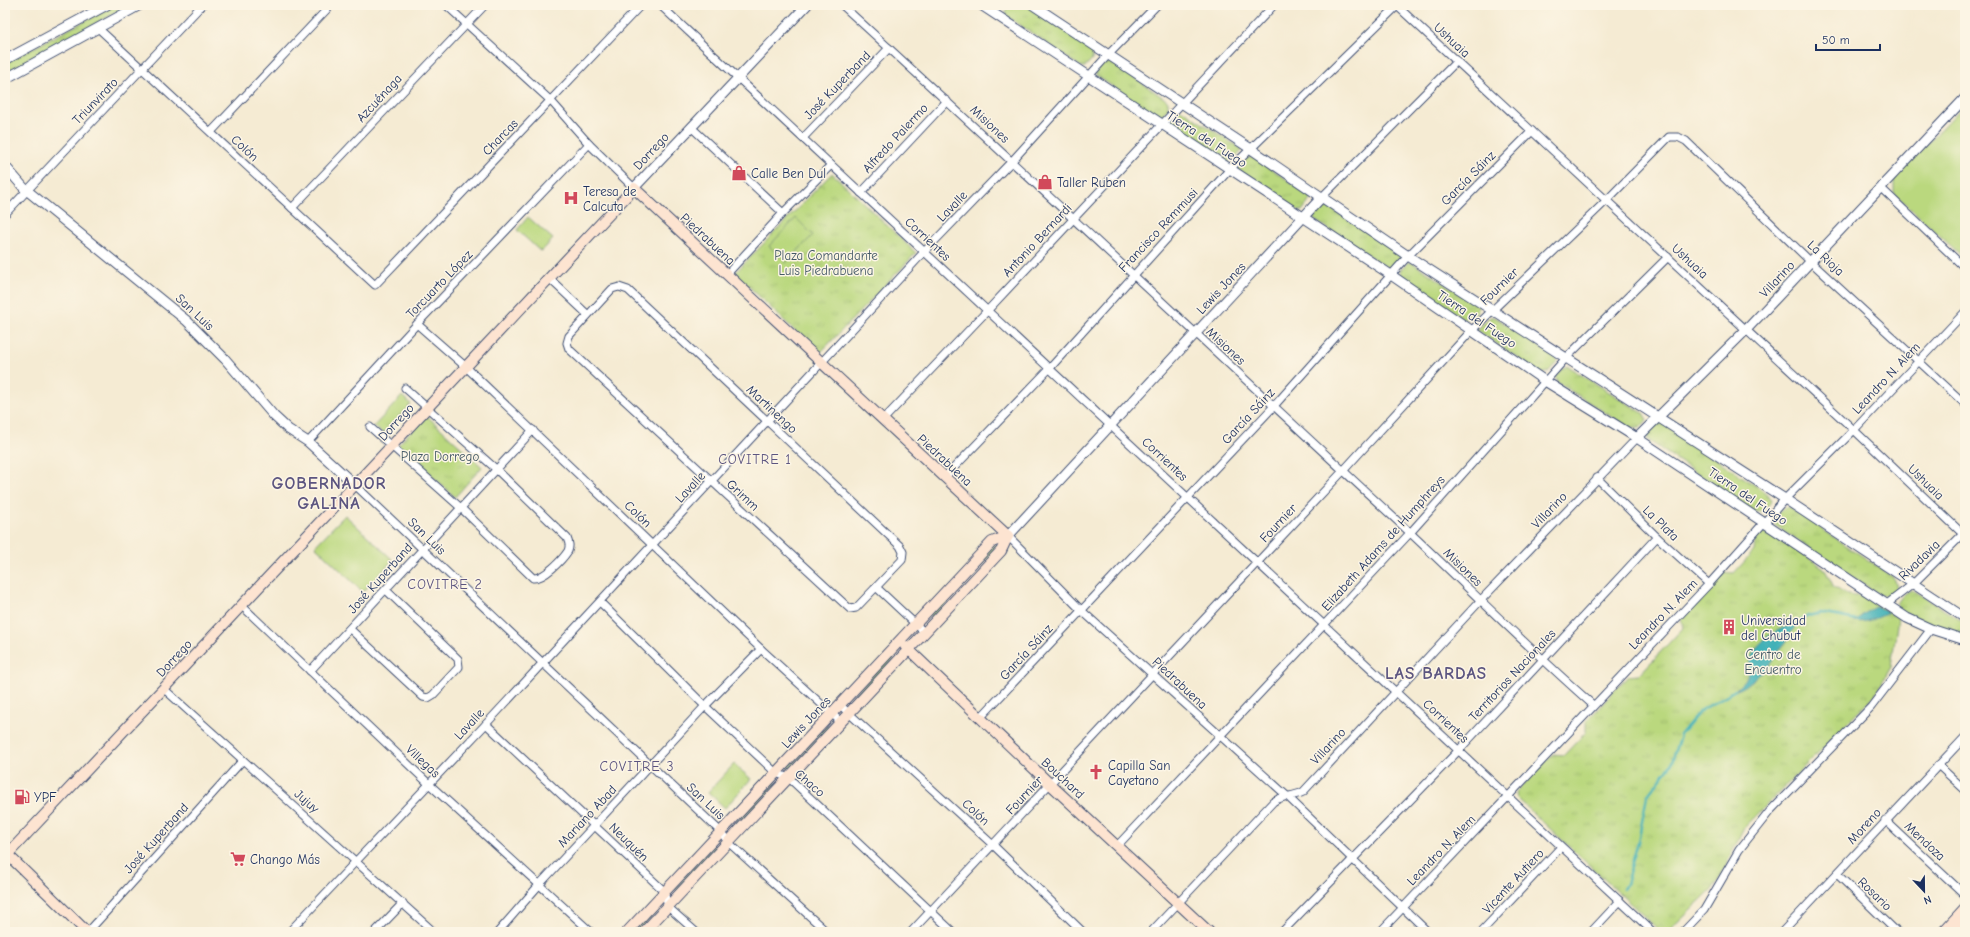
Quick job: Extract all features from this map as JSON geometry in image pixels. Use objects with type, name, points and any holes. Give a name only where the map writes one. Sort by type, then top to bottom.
[{"type":"main road","name":"Piedrabuena","points":[[634,188],[1008,536]]},
{"type":"main road","name":"Dorrego","points":[[6,855],[634,188]]},
{"type":"main road","name":"Lewis Jones","points":[[627,932],[992,542],[1008,536]]},
{"type":"main road","name":"Lewis Jones","points":[[644,932],[1001,551],[1008,536]]},
{"type":"main road","name":"Bouchard","points":[[900,642],[1209,932]]},
{"type":"main road","points":[[6,855],[87,932]]},
{"type":"main road","points":[[1943,932],[1965,908]]},
{"type":"main road","points":[[1955,932],[1965,921]]},
{"type":"street","points":[[5,60],[107,5]]},
{"type":"street","points":[[5,78],[140,5]]},
{"type":"street","name":"Triunvirato","points":[[5,214],[202,5]]},
{"type":"street","points":[[211,132],[331,5]]},
{"type":"street","name":"Piedrabuena","points":[[446,5],[551,101],[589,144],[634,188]]},
{"type":"street","name":"Azcuénaga","points":[[292,208],[485,5]]},
{"type":"street","name":"Charcas","points":[[375,285],[642,5]]},
{"type":"street","name":"Corrientes","points":[[660,5],[1397,691],[1653,932]]},
{"type":"street","name":"Dorrego","points":[[634,188],[806,5]]},
{"type":"street","name":"Misiones","points":[[842,5],[1012,161],[1132,276],[1410,533],[1542,660],[1593,705]]},
{"type":"street","name":"Tierra del Fuego","points":[[982,5],[1089,78],[1391,275],[1545,381],[1637,438],[1907,618],[1931,629],[1965,640]]},
{"type":"street","name":"Tierra del Fuego","points":[[1033,5],[1251,149],[1408,256],[1658,416],[1965,618]]},
{"type":"street","name":"Antonio Bernardi","points":[[883,420],[1274,5]]},
{"type":"street","name":"Ushuaia","points":[[1396,5],[1964,534]]},
{"type":"street","name":"Francisco Remmusi","points":[[944,478],[1050,368],[1132,276],[1230,170],[1396,5]]},
{"type":"street","name":"Lavalle","points":[[289,932],[600,602],[924,252],[1012,161],[1153,7]]},
{"type":"street","name":"Colón","points":[[98,28],[375,285]]},
{"type":"street","name":"José Kuperband","points":[[803,138],[889,48]]},
{"type":"street","name":"Lewis Jones","points":[[1008,536],[1196,335],[1321,198],[1457,61]]},
{"type":"street","name":"Villarino","points":[[1151,932],[1273,802],[1278,798],[1296,795],[1303,792],[1480,601],[1597,478],[1746,330],[1965,98]]},
{"type":"street","name":"Alfredo Palermo","points":[[861,193],[947,101]]},
{"type":"street","points":[[691,127],[783,213]]},
{"type":"street","name":"García Sáinz","points":[[981,717],[1274,406],[1408,256],[1532,131]]},
{"type":"street","name":"Fournier","points":[[911,932],[1153,675],[1471,331],[1492,309],[1607,200],[1669,137]]},
{"type":"street","name":"La Rioja","points":[[1669,137],[1678,137],[1686,141],[1811,262],[1965,404]]},
{"type":"street","name":"Torcuarto López","points":[[308,442],[417,324],[589,144]]},
{"type":"street","points":[[727,274],[783,213],[831,165]]},
{"type":"street","name":"San Luis","points":[[5,166],[27,190],[166,302],[225,359],[274,416],[288,429],[308,442],[355,485],[542,664],[721,832],[728,842],[827,932]]},
{"type":"street","points":[[1881,188],[1965,268]]},
{"type":"street","name":"Elizabeth Adams de Humphreys","points":[[1117,846],[1410,533],[1566,358],[1668,257]]},
{"type":"street","points":[[548,278],[588,314]]},
{"type":"street","name":"Martinengo","points":[[588,314],[612,289],[619,287],[628,290],[900,546],[903,552],[902,560],[876,587]]},
{"type":"street","name":"Leandro N. Alem","points":[[1380,932],[1709,584],[1763,522],[1854,430],[1965,312]]},
{"type":"street","name":"Grimm","points":[[588,314],[569,336],[567,343],[569,349],[850,609],[856,608],[876,587]]},
{"type":"street","name":"Colón","points":[[417,324],[466,367],[653,544],[761,649],[831,715],[841,722]]},
{"type":"street","points":[[370,426],[461,508],[533,578],[539,578],[545,575],[568,550],[569,544],[567,538],[496,469],[405,388]]},
{"type":"street","name":"José Kuperband","points":[[310,671],[533,430]]},
{"type":"street","name":"La Plata","points":[[1597,478],[1657,537],[1709,584]]},
{"type":"street","name":"Rivadavia","points":[[1887,604],[1913,584],[1964,534]]},
{"type":"street","name":"Piedrabuena","points":[[1008,536],[1081,610],[1219,737],[1287,796],[1428,932]]},
{"type":"street","name":"Territorios Nacionales","points":[[1282,932],[1459,750],[1657,537]]},
{"type":"street","points":[[876,587],[924,632]]},
{"type":"street","points":[[350,629],[423,697],[428,698],[433,696],[459,667],[458,659],[386,590]]},
{"type":"street","name":"Chaco","points":[[600,602],[705,706],[776,773],[789,778],[953,932]]},
{"type":"street","name":"Villegas","points":[[241,605],[429,784],[591,932]]},
{"type":"street","points":[[1683,932],[1704,910],[1739,850],[1770,811],[1871,707],[1931,629]]},
{"type":"street","name":"Mariano Abad","points":[[498,932],[539,885],[705,706],[761,649]]},
{"type":"street","name":"Jujuy","points":[[163,688],[356,860],[434,932]]},
{"type":"street","name":"Colón","points":[[840,705],[994,845],[1083,932]]},
{"type":"street","name":"Neuquén","points":[[486,724],[664,891]]},
{"type":"street","name":"Moreno","points":[[1784,931],[1965,737]]},
{"type":"street","name":"José Kuperband","points":[[87,932],[243,760]]},
{"type":"street","points":[[1938,766],[1965,790]]},
{"type":"street","name":"Mendoza","points":[[1886,820],[1965,895]]},
{"type":"street","name":"Vicente Autiero","points":[[1481,932],[1561,847]]},
{"type":"street","name":"Rosario","points":[[1837,874],[1897,932]]},
{"type":"street","points":[[664,891],[668,907],[696,932]]},
{"type":"street","points":[[1591,932],[1620,901]]},
{"type":"street","points":[[375,932],[403,903]]},
{"type":"green space","points":[[115,5],[130,5],[5,73],[5,63]]},
{"type":"green space","points":[[1008,5],[1027,5],[1089,47],[1093,54],[1092,59],[1085,67],[1081,67],[1007,16],[1005,12]]},
{"type":"green space","points":[[1101,63],[1113,63],[1168,101],[1168,108],[1161,116],[1156,116],[1097,76],[1095,73]]},
{"type":"green space","points":[[1965,104],[1965,259],[1894,193],[1894,179]]},
{"type":"green space","points":[[1178,109],[1182,110],[1243,150],[1229,162],[1167,123]]},
{"type":"green space","points":[[1251,157],[1255,158],[1311,196],[1311,199],[1302,211],[1299,211],[1237,169],[1236,167],[1242,159]]},
{"type":"green space","name":"Plaza Comandante Luis Piedrabuena","points":[[832,173],[916,253],[819,354],[735,273]]},
{"type":"green space","points":[[1323,207],[1329,207],[1401,255],[1401,258],[1396,266],[1388,268],[1313,219],[1316,212]]},
{"type":"green space","points":[[528,217],[553,239],[541,252],[517,230]]},
{"type":"green space","points":[[796,218],[813,235],[786,263],[769,246]]},
{"type":"green space","points":[[1411,262],[1478,305],[1476,314],[1469,318],[1462,318],[1402,278],[1400,270],[1407,263]]},
{"type":"green space","points":[[1490,317],[1495,317],[1556,358],[1558,361],[1548,372],[1541,374],[1477,330]]},
{"type":"green space","points":[[1567,366],[1643,413],[1647,420],[1640,428],[1630,428],[1558,383],[1555,376]]},
{"type":"green space","points":[[402,396],[411,404],[383,434],[374,426]]},
{"type":"green space","name":"Plaza Dorrego","points":[[426,415],[482,467],[455,497],[398,445]]},
{"type":"green space","points":[[1661,422],[1768,494],[1772,501],[1764,511],[1755,512],[1649,441],[1647,435],[1655,425]]},
{"type":"green space","points":[[1785,507],[1789,507],[1892,576],[1895,580],[1897,588],[1889,596],[1880,595],[1775,525],[1773,522],[1773,517]]},
{"type":"green space","points":[[345,515],[393,560],[363,592],[315,546]]},
{"type":"green space","name":"Centro de Encuentro","points":[[1762,532],[1771,533],[1824,568],[1834,587],[1847,595],[1866,597],[1898,618],[1891,667],[1875,695],[1744,828],[1718,881],[1711,891],[1668,932],[1661,932],[1517,798],[1516,792],[1553,754],[1564,755],[1586,732],[1586,722],[1628,676],[1639,675],[1683,628],[1681,618],[1724,572],[1734,573],[1754,551],[1755,539]]},
{"type":"green space","points":[[995,544],[998,547],[932,618],[929,615]]},
{"type":"green space","points":[[1912,590],[1965,623],[1965,635],[1928,624],[1918,620],[1902,610],[1897,604],[1907,592]]},
{"type":"green space","points":[[891,656],[894,659],[855,701],[851,698]]},
{"type":"green space","points":[[826,725],[830,728],[790,770],[787,767]]},
{"type":"green space","points":[[734,764],[751,779],[725,808],[708,792]]},
{"type":"green space","points":[[774,780],[777,784],[733,831],[730,828]]},
{"type":"green space","points":[[713,845],[717,848],[677,891],[674,888]]},
{"type":"green space","points":[[659,903],[662,906],[638,932],[632,932]]},
{"type":"water","points":[[1876,606],[1888,613],[1876,619],[1863,622],[1854,621]]},
{"type":"water","points":[[1797,623],[1778,653],[1763,671],[1745,686],[1734,691],[1745,680],[1753,654],[1762,642],[1768,636],[1782,628]]},
{"type":"waterway","points":[[1794,625],[1808,616],[1821,613],[1857,620]]},
{"type":"waterway","points":[[1623,889],[1626,884],[1638,842],[1647,796],[1671,765],[1680,735],[1700,711],[1735,690]]},
{"type":"place","name":"Calle Ben Dul","points":[[739,173]]},
{"type":"place","name":"Taller Ruben","points":[[1045,182]]},
{"type":"place","name":"Teresa de Calcuta","points":[[571,198]]},
{"type":"place","name":"Universidad del Chubut","points":[[1729,627]]},
{"type":"place","name":"Capilla San Cayetano","points":[[1096,772]]},
{"type":"place","name":"YPF","points":[[22,797]]},
{"type":"place","name":"Chango Más","points":[[238,859]]},
{"type":"district","name":"COVITRE 1","points":[[755,459]]},
{"type":"district","name":"GOBERNADOR GALINA","points":[[329,493]]},
{"type":"district","name":"COVITRE 2","points":[[445,584]]},
{"type":"district","name":"LAS BARDAS","points":[[1436,673]]},
{"type":"district","name":"COVITRE 3","points":[[637,766]]}]
